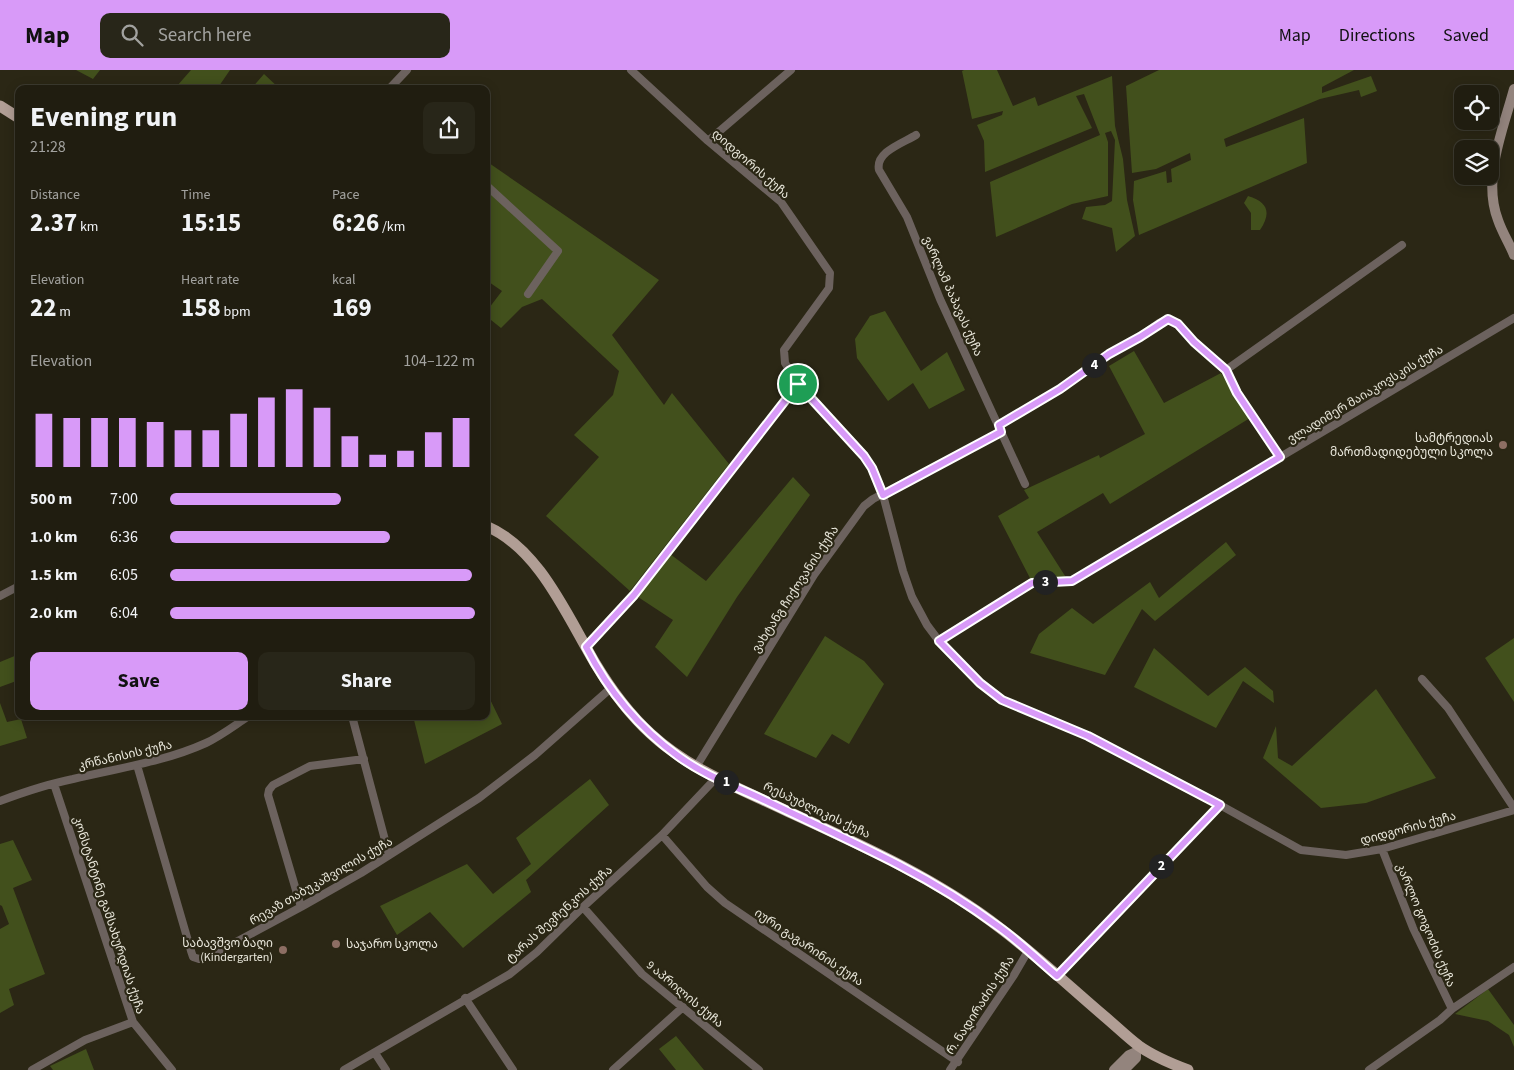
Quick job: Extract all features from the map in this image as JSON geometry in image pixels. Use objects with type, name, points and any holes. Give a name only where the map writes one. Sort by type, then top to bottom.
[{"type":"main road","points":[[0,106],[15,115]]},
{"type":"main road","name":"რესპუბლიკის ქუჩა","points":[[490,527],[497,530],[526,555],[539,570],[611,688],[652,735],[679,756],[716,778],[818,825],[900,866],[951,895],[1000,927],[1138,1049],[1188,1070]]},
{"type":"street","points":[[393,85],[407,70]]},
{"type":"street","name":"დიდგორის ქუჩა","points":[[631,70],[708,141],[781,202],[830,274],[829,288],[784,350],[785,363],[798,384],[864,456],[872,468],[883,495],[903,571],[912,597],[927,625],[939,641],[980,683],[1002,700],[1088,736],[1301,850],[1346,855],[1382,849],[1514,809]]},
{"type":"street","points":[[708,141],[791,70]]},
{"type":"street","points":[[1514,89],[1493,170],[1492,196],[1497,219],[1514,255]]},
{"type":"street","name":"ვარლამ პაპავას ქუჩა","points":[[916,135],[881,157],[878,164],[879,170],[906,217],[940,299],[1025,484]]},
{"type":"street","points":[[490,189],[558,251],[528,294]]},
{"type":"street","points":[[1280,457],[1237,393],[1226,370],[1402,245]]},
{"type":"street","name":"ვლადიმერ მაიაკოვსკის ქუჩა","points":[[939,641],[1032,583],[1072,581],[1514,318]]},
{"type":"street","name":"ვახტანგ ჩიქოვანის ქუჩა","points":[[696,767],[814,575],[864,506],[1000,428],[1109,354],[1168,319],[1178,324],[1194,342],[1226,370]]},
{"type":"street","points":[[586,647],[634,595],[798,384]]},
{"type":"street","points":[[0,596],[15,588]]},
{"type":"street","points":[[1422,679],[1448,708],[1514,809]]},
{"type":"street","name":"რევაზ თაბუკაშვილის ქუჩა","points":[[137,766],[154,829],[174,887],[194,957],[199,959],[302,907],[390,855],[479,798],[534,755],[611,688]]},
{"type":"street","name":"კრწანისის ქუჩა","points":[[0,801],[54,784],[137,766],[184,752],[209,742],[242,720]]},
{"type":"street","points":[[353,720],[390,855]]},
{"type":"street","points":[[302,907],[268,796],[269,790],[273,785],[310,766],[364,758]]},
{"type":"street","name":"ტარას შევჩენკოს ქუჩა","points":[[344,1070],[510,974],[537,952],[662,835],[716,778]]},
{"type":"street","name":"კონსტანტინე გამსახურდიას ქუჩა","points":[[54,784],[133,1022],[172,1070]]},
{"type":"street","points":[[1057,976],[1220,805]]},
{"type":"street","name":"იური გაგარინის ქუჩა","points":[[662,835],[707,886],[725,903],[958,1062]]},
{"type":"street","name":"კარლო გოგოძის ქუჩა","points":[[1382,849],[1413,928],[1452,1009]]},
{"type":"street","name":"9 აპრილის ქუჩა","points":[[583,907],[642,974],[759,1070]]},
{"type":"street","name":"რ. ნადირაძის ქუჩა","points":[[950,1070],[958,1062],[1028,951]]},
{"type":"street","points":[[1369,1070],[1440,1020],[1452,1009],[1514,967]]},
{"type":"street","points":[[466,998],[513,1070]]},
{"type":"street","points":[[612,1070],[683,1008]]},
{"type":"street","points":[[32,1070],[86,1040],[133,1022]]},
{"type":"street","points":[[1114,1070],[1138,1049]]},
{"type":"street","points":[[1124,1070],[1136,1058],[1138,1049]]},
{"type":"street","points":[[375,1053],[386,1070]]},
{"type":"green space","points":[[76,70],[100,70],[93,79]]},
{"type":"green space","points":[[191,70],[230,70],[220,85],[178,85]]},
{"type":"green space","points":[[997,70],[1013,106],[1035,97],[1038,106],[1112,76],[1115,126],[1123,159],[1127,200],[1135,236],[1116,252],[1112,228],[1082,219],[1086,207],[1105,205],[1112,201],[1115,140],[1111,131],[1105,133],[1108,142],[1108,196],[1072,204],[996,237],[990,182],[1100,135],[1084,94],[1076,96],[1092,128],[985,172],[984,141],[977,125],[1002,115],[1003,111],[972,119],[962,71]]},
{"type":"green space","points":[[1159,70],[1354,70],[1322,87],[1322,93],[1371,76],[1377,91],[1361,97],[1359,90],[1320,99],[1224,139],[1226,147],[1304,118],[1307,163],[1139,235],[1133,200],[1134,181],[1166,171],[1167,183],[1172,182],[1171,169],[1191,160],[1190,153],[1156,169],[1132,173],[1126,86]]},
{"type":"green space","points":[[264,74],[276,85],[254,85]]},
{"type":"green space","points":[[490,164],[659,280],[612,335],[664,405],[672,393],[729,464],[630,591],[546,516],[599,457],[574,435],[613,395],[619,371],[542,299],[522,307],[501,328],[490,319],[490,307],[502,291],[490,283]]},
{"type":"green space","points":[[1248,196],[1260,202],[1266,209],[1266,219],[1260,230],[1251,230],[1251,213],[1244,203]]},
{"type":"green space","points":[[885,311],[921,371],[947,352],[965,390],[929,409],[913,383],[888,401],[857,358],[855,339],[870,316]]},
{"type":"green space","points":[[1134,351],[1164,403],[1221,373],[1250,418],[1110,504],[1103,493],[1037,532],[1067,579],[1031,580],[998,516],[1029,498],[1024,490],[1099,455],[1100,458],[1145,434],[1109,366]]},
{"type":"green space","points":[[793,477],[810,495],[737,597],[687,677],[655,647],[673,620],[638,597],[670,554],[706,581]]},
{"type":"green space","points":[[1226,542],[1236,555],[1155,621],[1142,609],[1105,675],[1030,653],[1039,634],[1072,608],[1093,624],[1150,582],[1159,598]]},
{"type":"green space","points":[[825,636],[864,661],[884,684],[849,744],[832,734],[816,758],[764,734]]},
{"type":"green space","points":[[1514,638],[1514,702],[1485,658]]},
{"type":"green space","points":[[1154,648],[1208,696],[1245,667],[1273,691],[1274,703],[1243,681],[1216,728],[1134,687]]},
{"type":"green space","points":[[15,656],[15,681],[0,687],[0,662]]},
{"type":"green space","points":[[1376,689],[1436,778],[1366,803],[1321,808],[1263,758],[1276,726],[1278,758],[1292,766]]},
{"type":"green space","points":[[490,699],[502,724],[425,764],[414,720],[490,720]]},
{"type":"green space","points":[[0,703],[7,722],[21,720],[27,738],[0,746]]},
{"type":"green space","points":[[590,779],[609,805],[526,880],[531,892],[463,948],[430,912],[397,935],[380,906],[467,864],[493,894],[531,864],[516,838]]},
{"type":"green space","points":[[13,840],[32,880],[13,888],[45,974],[9,989],[14,1005],[0,1013],[0,929],[9,924],[0,905],[0,844]]},
{"type":"green space","points":[[1488,989],[1514,1025],[1514,1047],[1509,1035],[1488,1021],[1455,1014]]},
{"type":"green space","points":[[676,1036],[704,1070],[676,1070],[659,1049]]},
{"type":"green space","points":[[86,1049],[94,1070],[53,1070],[50,1066]]},
{"type":"place","name":"სამტრედიას მართმადიდებული სკოლა","points":[[1503,445]]},
{"type":"place","name":"საჯარო სკოლა","points":[[336,944]]},
{"type":"place","name":"საბავშვო ბაღი (Kindergarten)","points":[[283,950]]},
{"type":"route","points":[[1168,319],[1178,324],[1194,342],[1226,370],[1237,393],[1280,457],[1072,581],[1032,583],[939,641],[980,683],[1002,700],[1088,736],[1220,805],[1057,976],[1000,927],[944,890],[818,825],[716,778],[679,756],[652,735],[638,721],[611,688],[586,647],[634,595],[798,384],[864,456],[872,468],[883,495],[1001,432],[999,425],[1060,389],[1109,354],[1168,319]]}]
